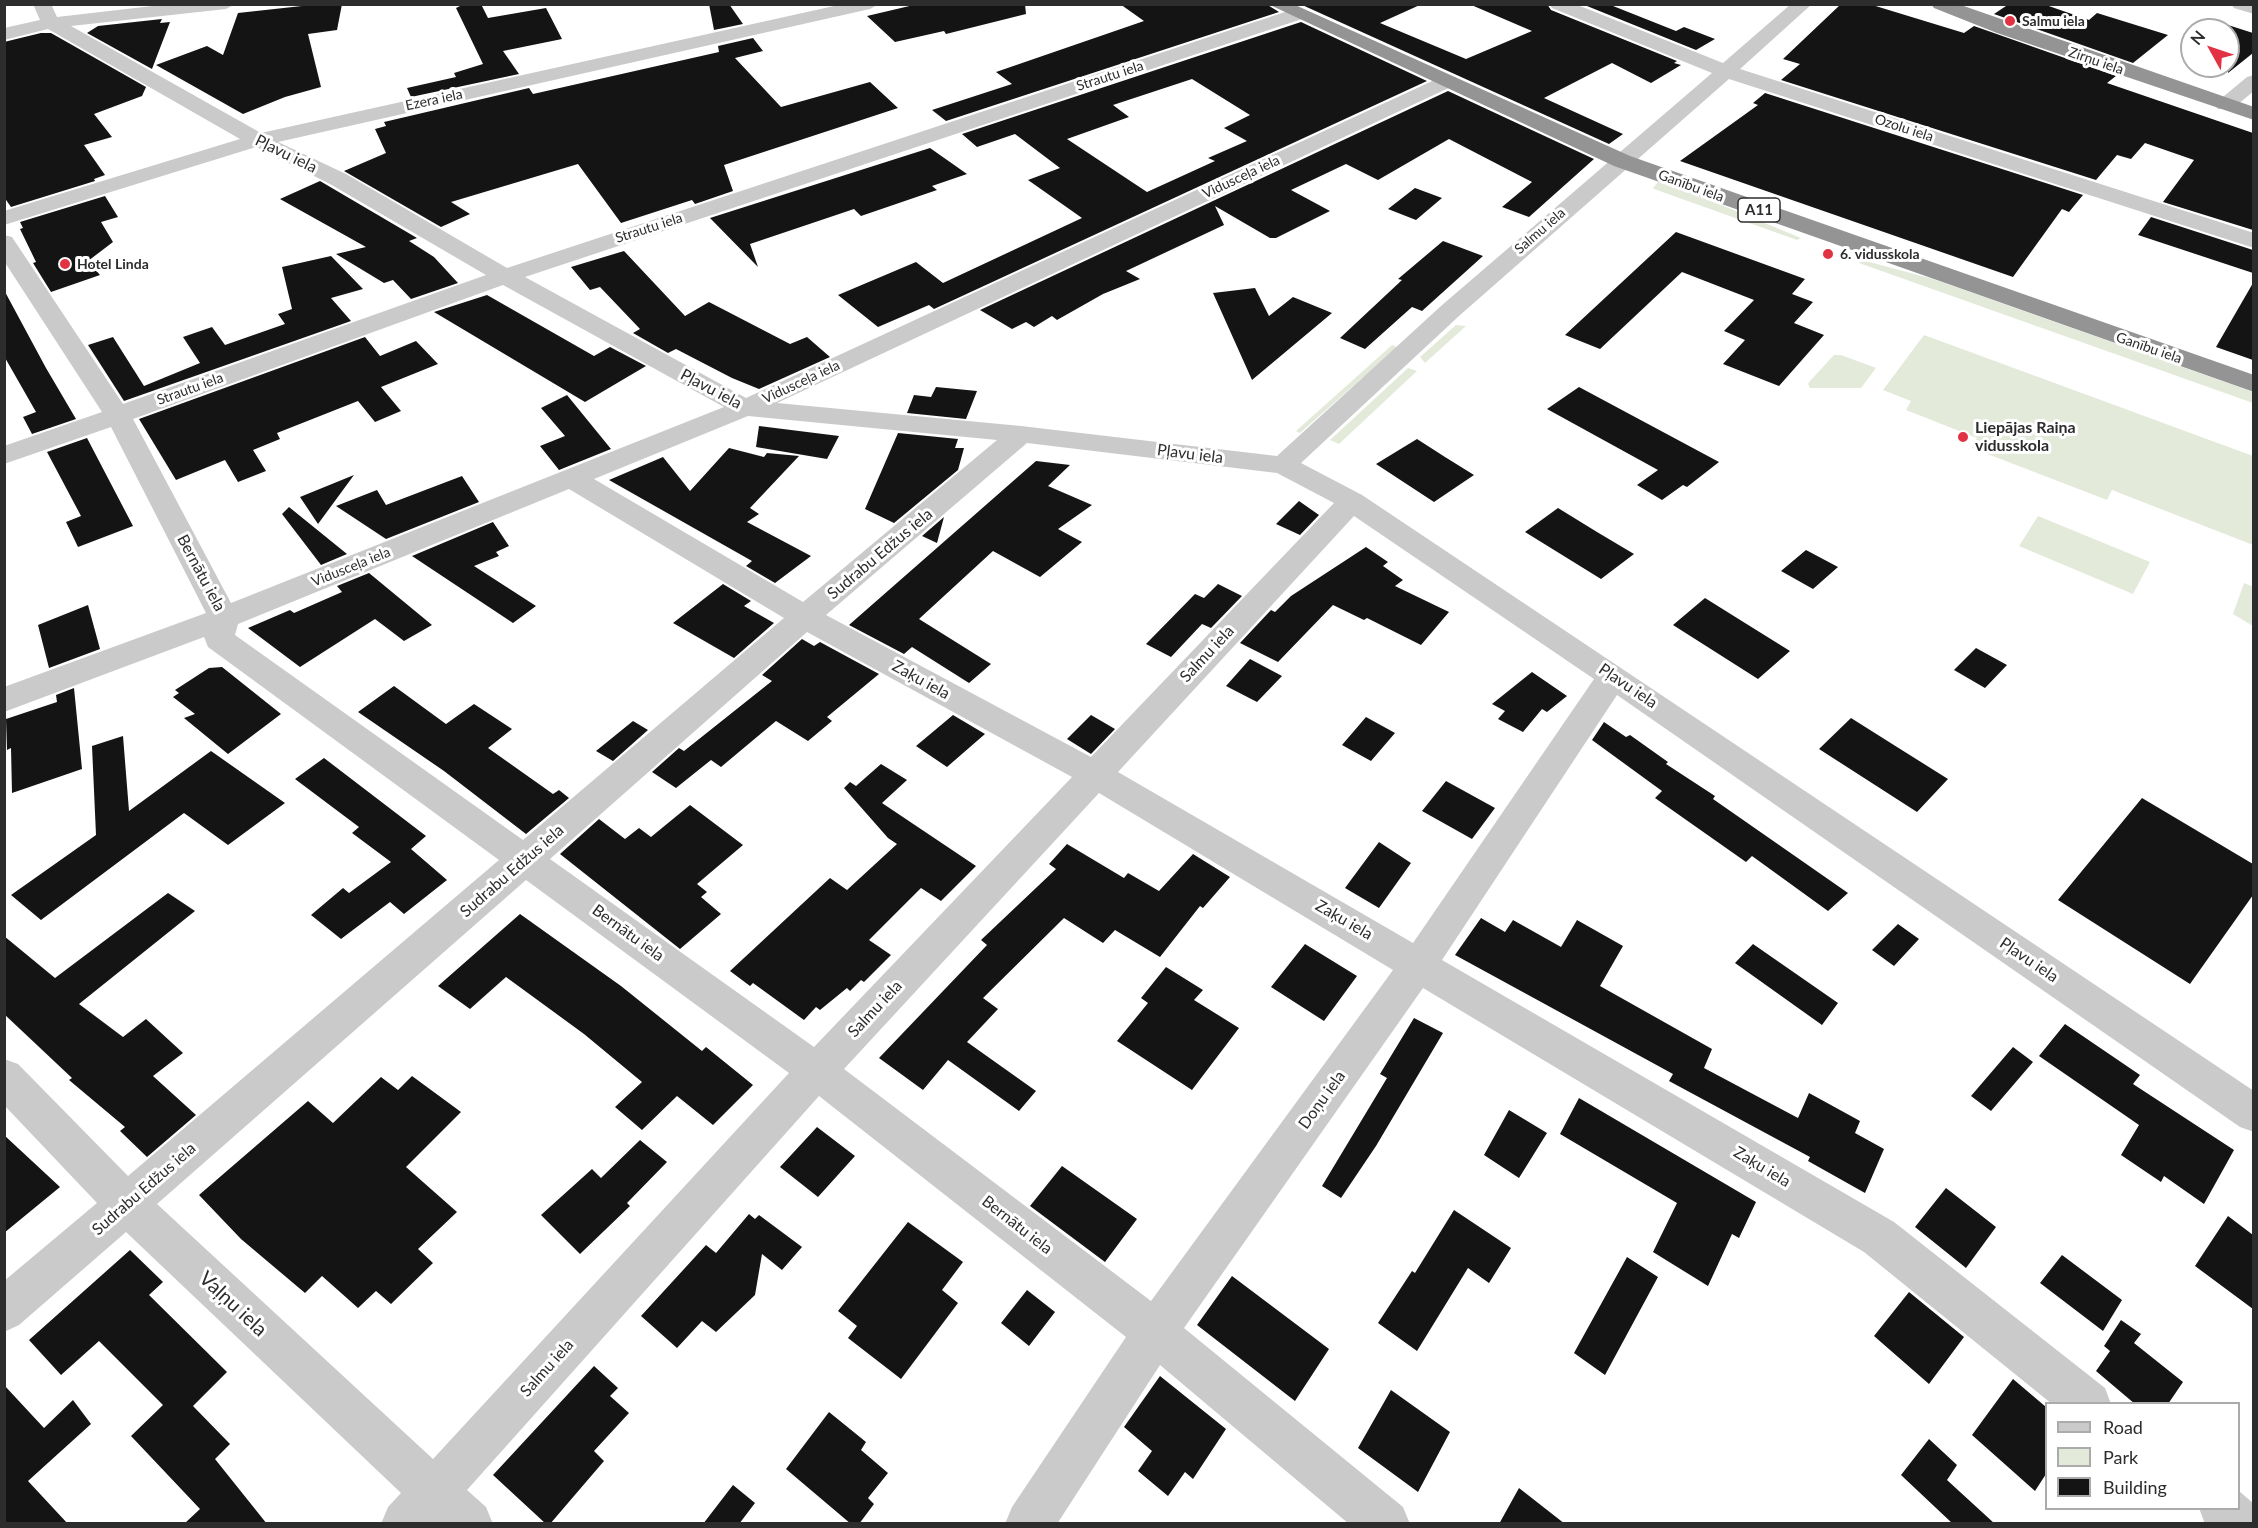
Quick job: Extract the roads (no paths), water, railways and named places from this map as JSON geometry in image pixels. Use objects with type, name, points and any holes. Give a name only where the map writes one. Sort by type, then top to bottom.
[{"type":"highway","name":"Ganību iela","points":[[1277,4],[1622,161],[2253,384]]},
{"type":"highway","name":"Zirņu iela","points":[[1940,4],[1994,26],[2253,114]]},
{"type":"street","points":[[4,34],[46,14],[226,4]]},
{"type":"street","name":"Ezera iela","points":[[4,218],[258,140],[870,4]]},
{"type":"street","name":"Ozolu iela","points":[[1558,4],[1725,71],[2253,242]]},
{"type":"street","name":"Salmu iela","points":[[1283,465],[1442,318],[1803,4]]},
{"type":"street","points":[[2240,4],[2253,9]]},
{"type":"street","name":"Pļavu iela","points":[[46,14],[258,140],[338,179],[505,276],[745,408],[1021,434],[1283,465],[1352,501],[1613,676],[2253,1114]]},
{"type":"street","name":"Strautu iela","points":[[4,456],[505,276],[1298,14]]},
{"type":"street","name":"Vidusceļa iela","points":[[4,700],[224,618],[745,408],[1448,81]]},
{"type":"street","points":[[2225,105],[2253,81]]},
{"type":"street","name":"Bernātu iela","points":[[4,242],[118,416],[224,618],[219,639],[817,1071],[1155,1332],[1386,1524]]},
{"type":"street","name":"Sudrabu Edžus iela","points":[[4,1310],[805,617],[1021,434]]},
{"type":"street","name":"Zaķu iela","points":[[571,478],[805,617],[1094,774],[1879,1237],[2087,1402]]},
{"type":"street","name":"Salmu iela","points":[[405,1524],[817,1071],[1352,501]]},
{"type":"street","name":"Doņu iela","points":[[1029,1524],[1155,1332],[1419,964],[1613,676]]},
{"type":"street","name":"Vaļņu iela","points":[[4,1077],[126,1204],[469,1524]]},
{"type":"street","points":[[2223,1510],[2241,1524]]},
{"type":"place","name":"Salmu iela","points":[[2010,21]]},
{"type":"place","name":"6. vidusskola","points":[[1828,254]]},
{"type":"place","name":"Hotel Linda","points":[[65,264]]},
{"type":"place","name":"Liepājas Raiņa vidusskola","points":[[1963,437]]}]
